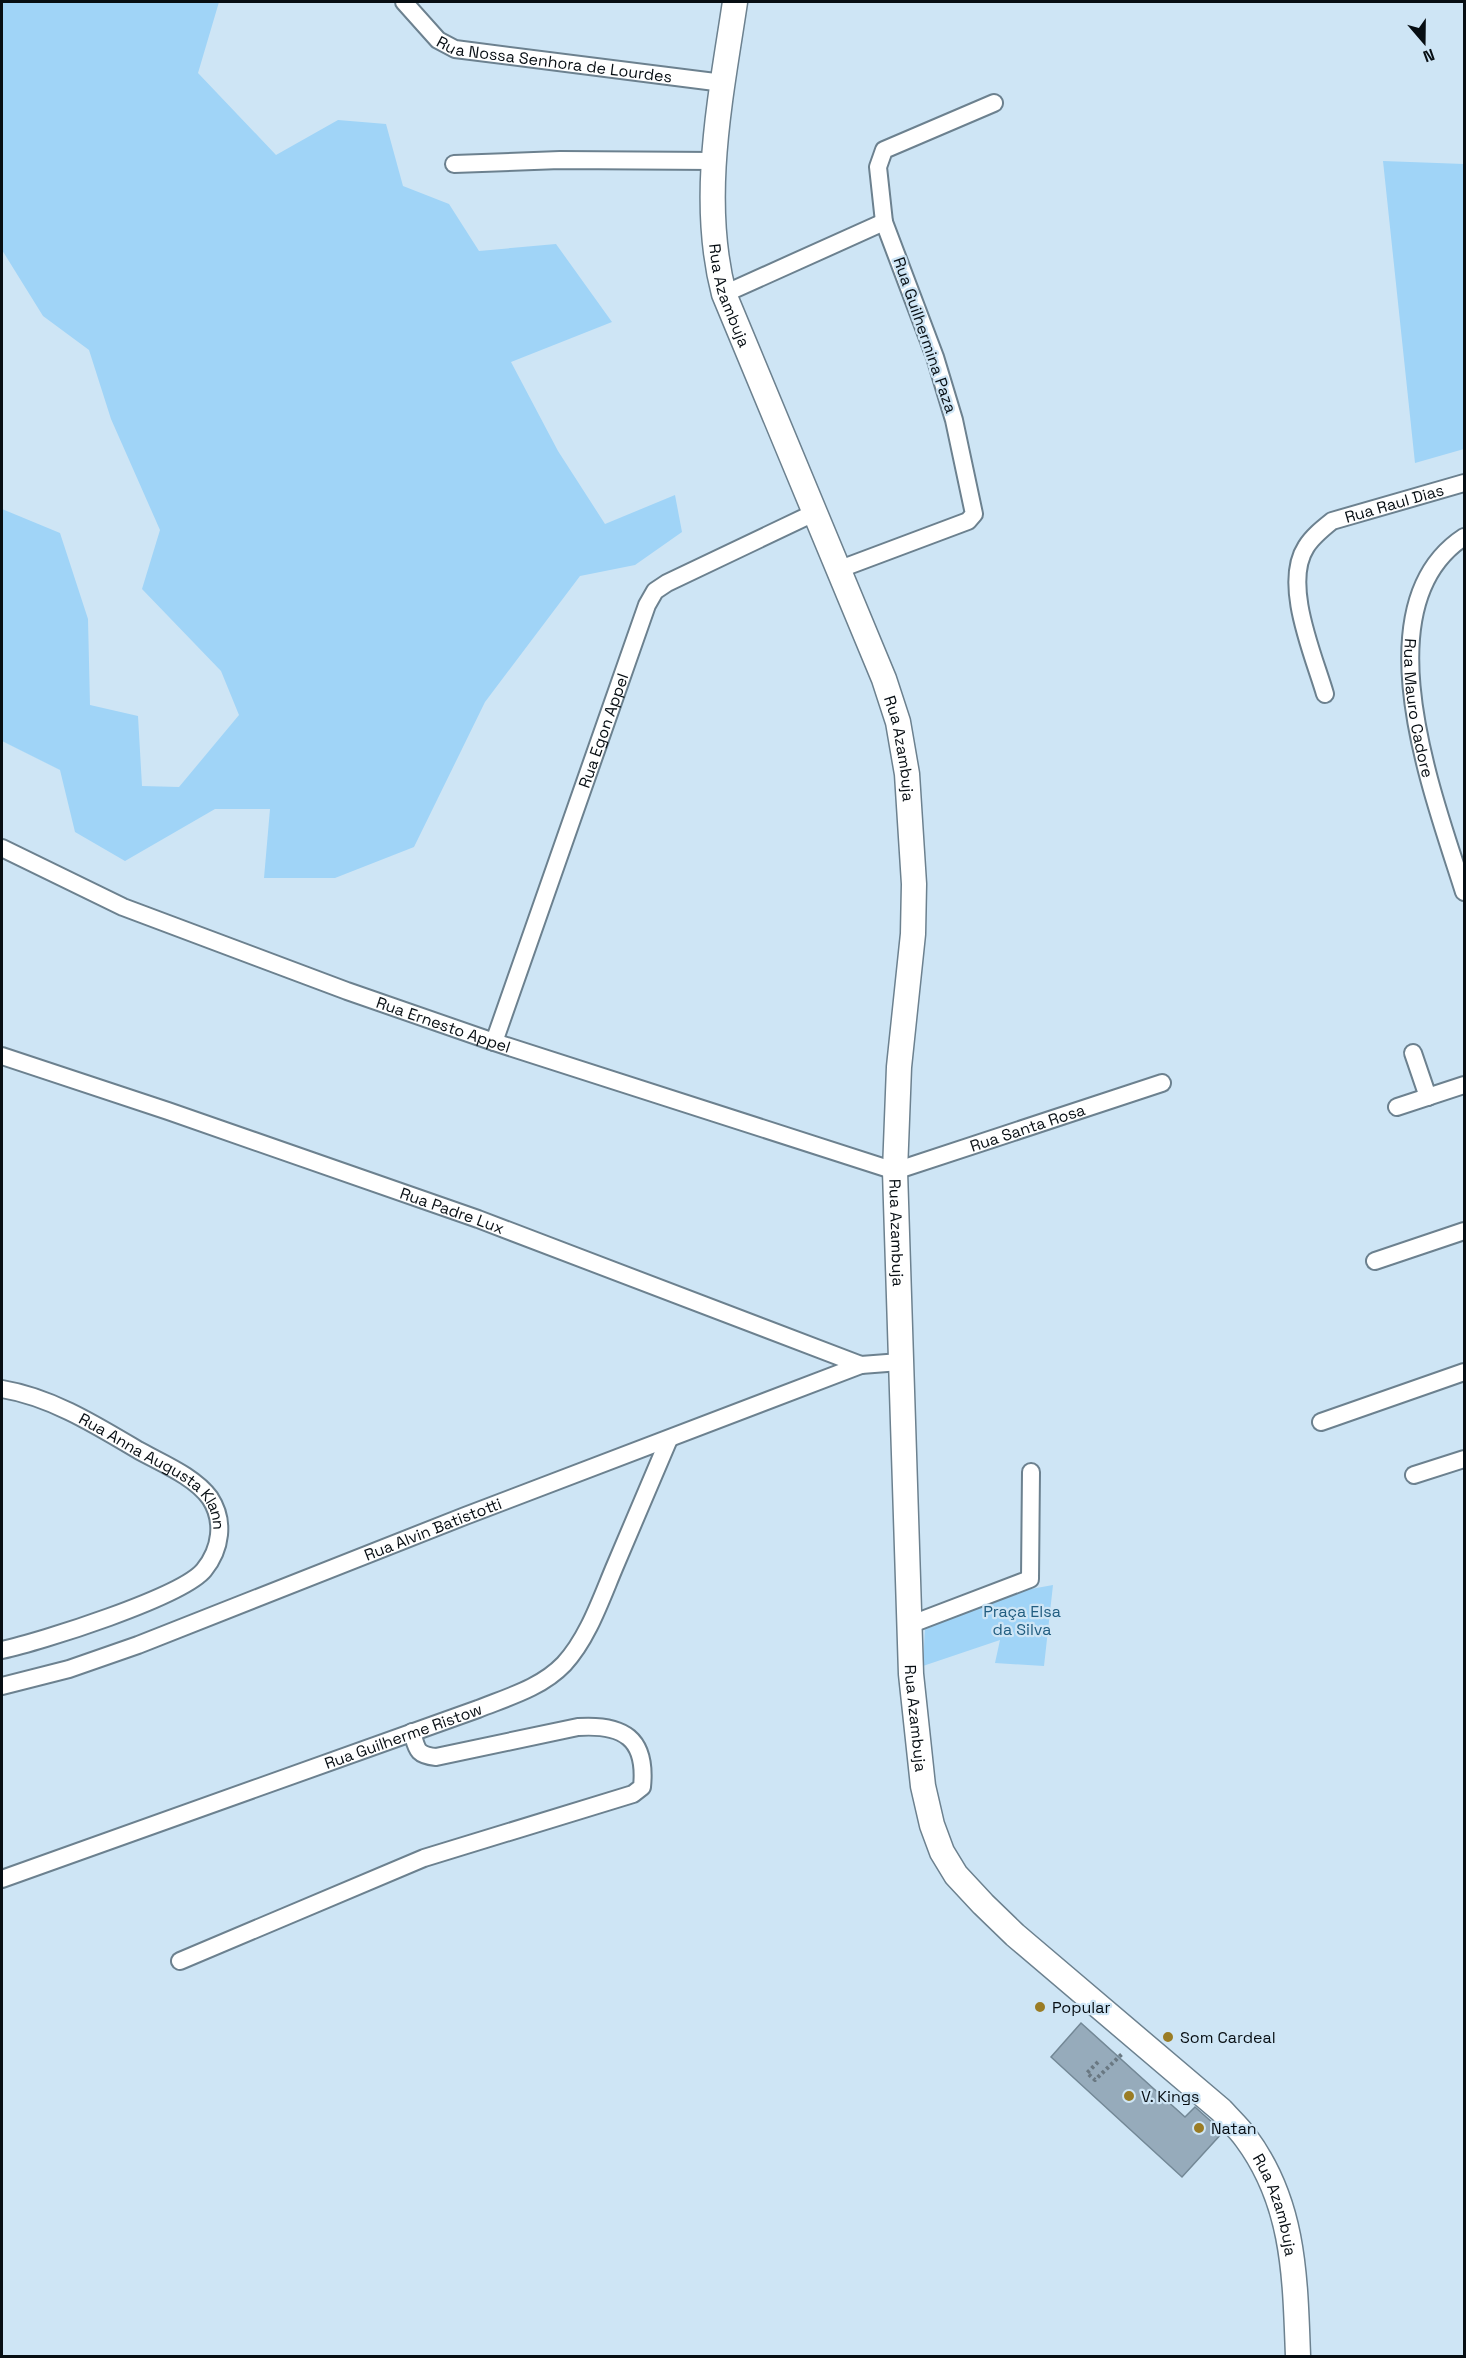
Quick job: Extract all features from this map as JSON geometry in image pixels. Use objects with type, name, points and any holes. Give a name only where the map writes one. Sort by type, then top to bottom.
[{"type":"main road","name":"Rua Azambuja","points":[[735,2],[723,83],[715,161],[713,211],[715,249],[724,294],[885,679],[898,722],[907,774],[915,884],[913,934],[899,1067],[895,1172],[909,1625],[916,1734],[923,1786],[932,1825],[942,1852],[957,1875],[1015,1935],[1221,2110],[1246,2137],[1264,2166],[1287,2224],[1293,2259],[1298,2356]]},
{"type":"street","name":"Rua Nossa Senhora de Lourdes","points":[[404,2],[438,40],[455,49],[723,83]]},
{"type":"street","points":[[724,294],[884,222],[878,166],[884,150],[994,103]]},
{"type":"street","points":[[454,164],[560,160],[715,161]]},
{"type":"street","name":"Rua Guilhermina Paza","points":[[840,569],[968,521],[974,514],[954,420],[884,222]]},
{"type":"street","name":"Rua Raul Dias","points":[[1325,694],[1300,603],[1297,582],[1298,564],[1305,548],[1318,532],[1332,521],[1464,483]]},
{"type":"street","name":"Rua Egon Appel","points":[[494,1042],[647,605],[655,591],[667,583],[816,512]]},
{"type":"street","name":"Rua Mauro Cadore","points":[[1464,537],[1448,548],[1431,570],[1417,604],[1411,646],[1412,698],[1424,761],[1464,892]]},
{"type":"street","name":"Rua Ernesto Appel","points":[[2,848],[134,911],[347,991],[494,1042],[895,1172]]},
{"type":"street","points":[[1413,1053],[1428,1097]]},
{"type":"street","name":"Rua Padre Lux","points":[[2,1056],[179,1114],[478,1219],[861,1365],[900,1362]]},
{"type":"street","name":"Rua Santa Rosa","points":[[895,1172],[1162,1083]]},
{"type":"street","points":[[1397,1107],[1464,1085]]},
{"type":"street","points":[[1375,1261],[1464,1231]]},
{"type":"street","name":"Rua Alvin Batistotti","points":[[2,1686],[69,1669],[138,1645],[475,1512],[861,1365]]},
{"type":"street","points":[[1321,1422],[1464,1372]]},
{"type":"street","name":"Rua Anna Augusta Klann","points":[[2,1389],[47,1401],[191,1481],[209,1497],[219,1517],[220,1536],[214,1553],[203,1572],[173,1591],[116,1614],[2,1650]]},
{"type":"street","name":"Rua Guilherme Ristow","points":[[2,1879],[524,1691],[546,1679],[564,1664],[583,1636],[601,1600],[669,1439]]},
{"type":"street","points":[[1414,1475],[1464,1459]]},
{"type":"street","points":[[909,1625],[1030,1579],[1031,1472]]},
{"type":"street","points":[[180,1961],[424,1858],[633,1794],[642,1787],[643,1777],[637,1745],[629,1736],[600,1725],[578,1727],[436,1757],[424,1756],[418,1751],[412,1732]]},
{"type":"path","points":[[1098,2062],[1087,2073],[1095,2080],[1118,2057]]},
{"type":"green space","points":[[2,2],[219,2],[198,73],[276,155],[338,120],[386,124],[403,186],[449,204],[479,251],[556,244],[612,322],[511,362],[558,451],[605,524],[675,495],[682,532],[635,565],[580,576],[485,702],[414,847],[335,878],[264,878],[270,809],[215,809],[125,861],[75,832],[60,770],[2,741],[2,509],[60,533],[88,619],[90,705],[138,716],[142,786],[179,787],[239,715],[221,671],[142,589],[160,530],[111,419],[89,350],[43,316],[2,250]]},
{"type":"green space","points":[[1383,161],[1464,164],[1464,449],[1415,463]]},
{"type":"green space","name":"Praça Elsa da Silva","points":[[1053,1585],[1044,1666],[995,1663],[1000,1640],[923,1666],[925,1628],[1020,1591]]},
{"type":"building","points":[[1081,2023],[1185,2117],[1195,2107],[1223,2132],[1182,2177],[1051,2057]]},
{"type":"place","name":"Popular","points":[[1040,2007]]},
{"type":"place","name":"Som Cardeal","points":[[1168,2037]]},
{"type":"place","name":"V. Kings","points":[[1129,2096]]},
{"type":"place","name":"Natan","points":[[1199,2128]]}]
